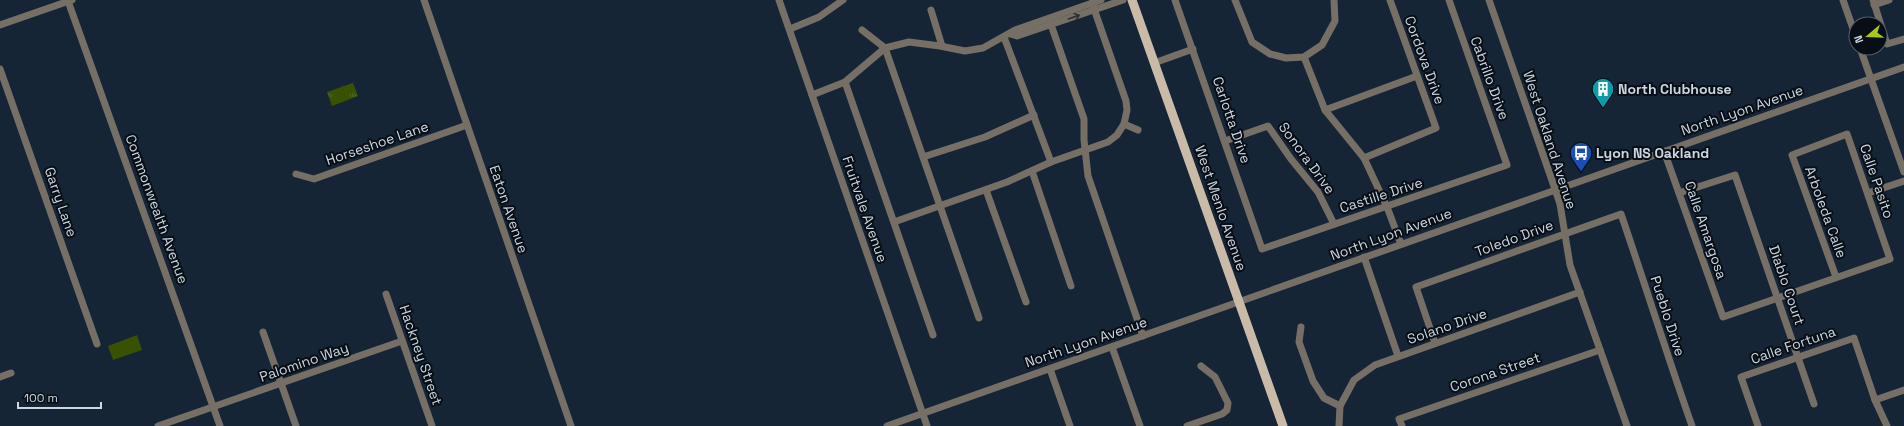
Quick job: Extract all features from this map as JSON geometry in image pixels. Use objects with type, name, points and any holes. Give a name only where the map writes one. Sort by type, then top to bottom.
[{"type":"main road","name":"West Menlo Avenue","points":[[1132,0],[1283,426]]},
{"type":"street","name":"Eaton Avenue","points":[[424,0],[571,426]]},
{"type":"street","name":"Fruitvale Avenue","points":[[779,0],[927,426]]},
{"type":"street","points":[[790,29],[819,18],[843,0]]},
{"type":"street","points":[[1093,6],[1101,0]]},
{"type":"street","points":[[812,95],[845,82],[885,48],[909,42],[942,46],[965,52],[983,48],[1007,36],[1017,36],[1093,6],[1123,0]]},
{"type":"street","name":"Carlotta Drive","points":[[1175,0],[1226,140],[1262,249]]},
{"type":"street","points":[[1235,0],[1252,42],[1275,56],[1286,58],[1304,57],[1322,45],[1335,21],[1334,0]]},
{"type":"street","name":"Cordova Drive","points":[[1364,158],[1436,128],[1390,0]]},
{"type":"street","name":"Cabrillo Drive","points":[[1448,0],[1507,165]]},
{"type":"street","name":"West Oakland Avenue","points":[[1489,0],[1555,189],[1565,233],[1570,265],[1627,426]]},
{"type":"street","points":[[1843,0],[1849,16]]},
{"type":"street","points":[[1889,0],[1873,2],[1887,44],[1904,39]]},
{"type":"street","points":[[0,25],[70,1]]},
{"type":"street","name":"Commonwealth Avenue","points":[[70,1],[220,426]]},
{"type":"street","points":[[894,222],[986,190],[1051,162],[1113,138],[1124,124],[1127,110],[1126,101],[1093,6]]},
{"type":"street","points":[[931,10],[942,46]]},
{"type":"street","points":[[1050,22],[1084,119],[1088,176],[1143,336]]},
{"type":"street","points":[[862,30],[885,48],[979,318]]},
{"type":"street","points":[[1007,36],[1051,162]]},
{"type":"street","points":[[1154,63],[1193,49]]},
{"type":"street","points":[[1863,56],[1904,172]]},
{"type":"street","points":[[1304,57],[1325,110],[1364,158],[1387,207],[1401,244]]},
{"type":"street","name":"North Lyon Avenue","points":[[887,426],[1904,67]]},
{"type":"street","name":"Garry Lane","points":[[0,69],[97,344]]},
{"type":"street","points":[[1325,110],[1417,76]]},
{"type":"street","points":[[845,82],[933,335]]},
{"type":"street","points":[[923,157],[984,137],[1034,114]]},
{"type":"street","points":[[1124,124],[1138,130]]},
{"type":"street","name":"Horseshoe Lane","points":[[296,174],[314,179],[467,125]]},
{"type":"street","name":"Sonora Drive","points":[[1226,140],[1268,126],[1291,159],[1318,192],[1334,224]]},
{"type":"street","name":"Calle Pasito","points":[[1792,155],[1846,134],[1868,193],[1890,258],[1836,277]]},
{"type":"street","name":"Calle Amargosa","points":[[1664,151],[1723,317],[1778,298]]},
{"type":"street","name":"Arboleda Calle","points":[[1792,155],[1836,277]]},
{"type":"street","name":"Castille Drive","points":[[1262,249],[1507,165]]},
{"type":"street","points":[[1032,171],[1071,286]]},
{"type":"street","name":"Diablo Court","points":[[1679,193],[1735,175],[1814,404]]},
{"type":"street","points":[[1868,193],[1904,181]]},
{"type":"street","points":[[986,190],[1026,302]]},
{"type":"street","name":"Toledo Drive","points":[[1435,344],[1416,287],[1621,214]]},
{"type":"street","name":"Pueblo Drive","points":[[1621,214],[1648,294],[1654,319],[1692,426]]},
{"type":"street","points":[[1364,257],[1398,356]]},
{"type":"street","points":[[1778,298],[1836,277]]},
{"type":"street","name":"Solano Drive","points":[[1340,406],[1354,380],[1375,365],[1580,292]]},
{"type":"street","name":"Hackney Street","points":[[386,294],[432,426]]},
{"type":"street","points":[[1301,327],[1299,342],[1313,381],[1324,398],[1340,406],[1339,426]]},
{"type":"street","points":[[263,332],[296,426]]},
{"type":"street","name":"Calle Fortuna","points":[[1758,426],[1741,377],[1854,338],[1876,400]]},
{"type":"street","name":"Palomino Way","points":[[158,426],[402,341]]},
{"type":"street","points":[[1112,347],[1140,426]]},
{"type":"street","name":"Corona Street","points":[[1400,423],[1600,350]]},
{"type":"street","points":[[1187,426],[1222,414],[1227,410],[1228,403],[1215,377],[1202,366]]},
{"type":"street","points":[[1050,369],[1070,426]]},
{"type":"street","points":[[0,377],[11,374]]},
{"type":"street","points":[[1887,426],[1876,400],[1904,390]]},
{"type":"green space","points":[[353,83],[358,96],[332,106],[327,92]]},
{"type":"green space","points":[[137,335],[142,350],[113,360],[108,346]]},
{"type":"place","name":"North Clubhouse","points":[[1603,108]]},
{"type":"place","name":"Lyon NS Oakland","points":[[1581,172]]}]
